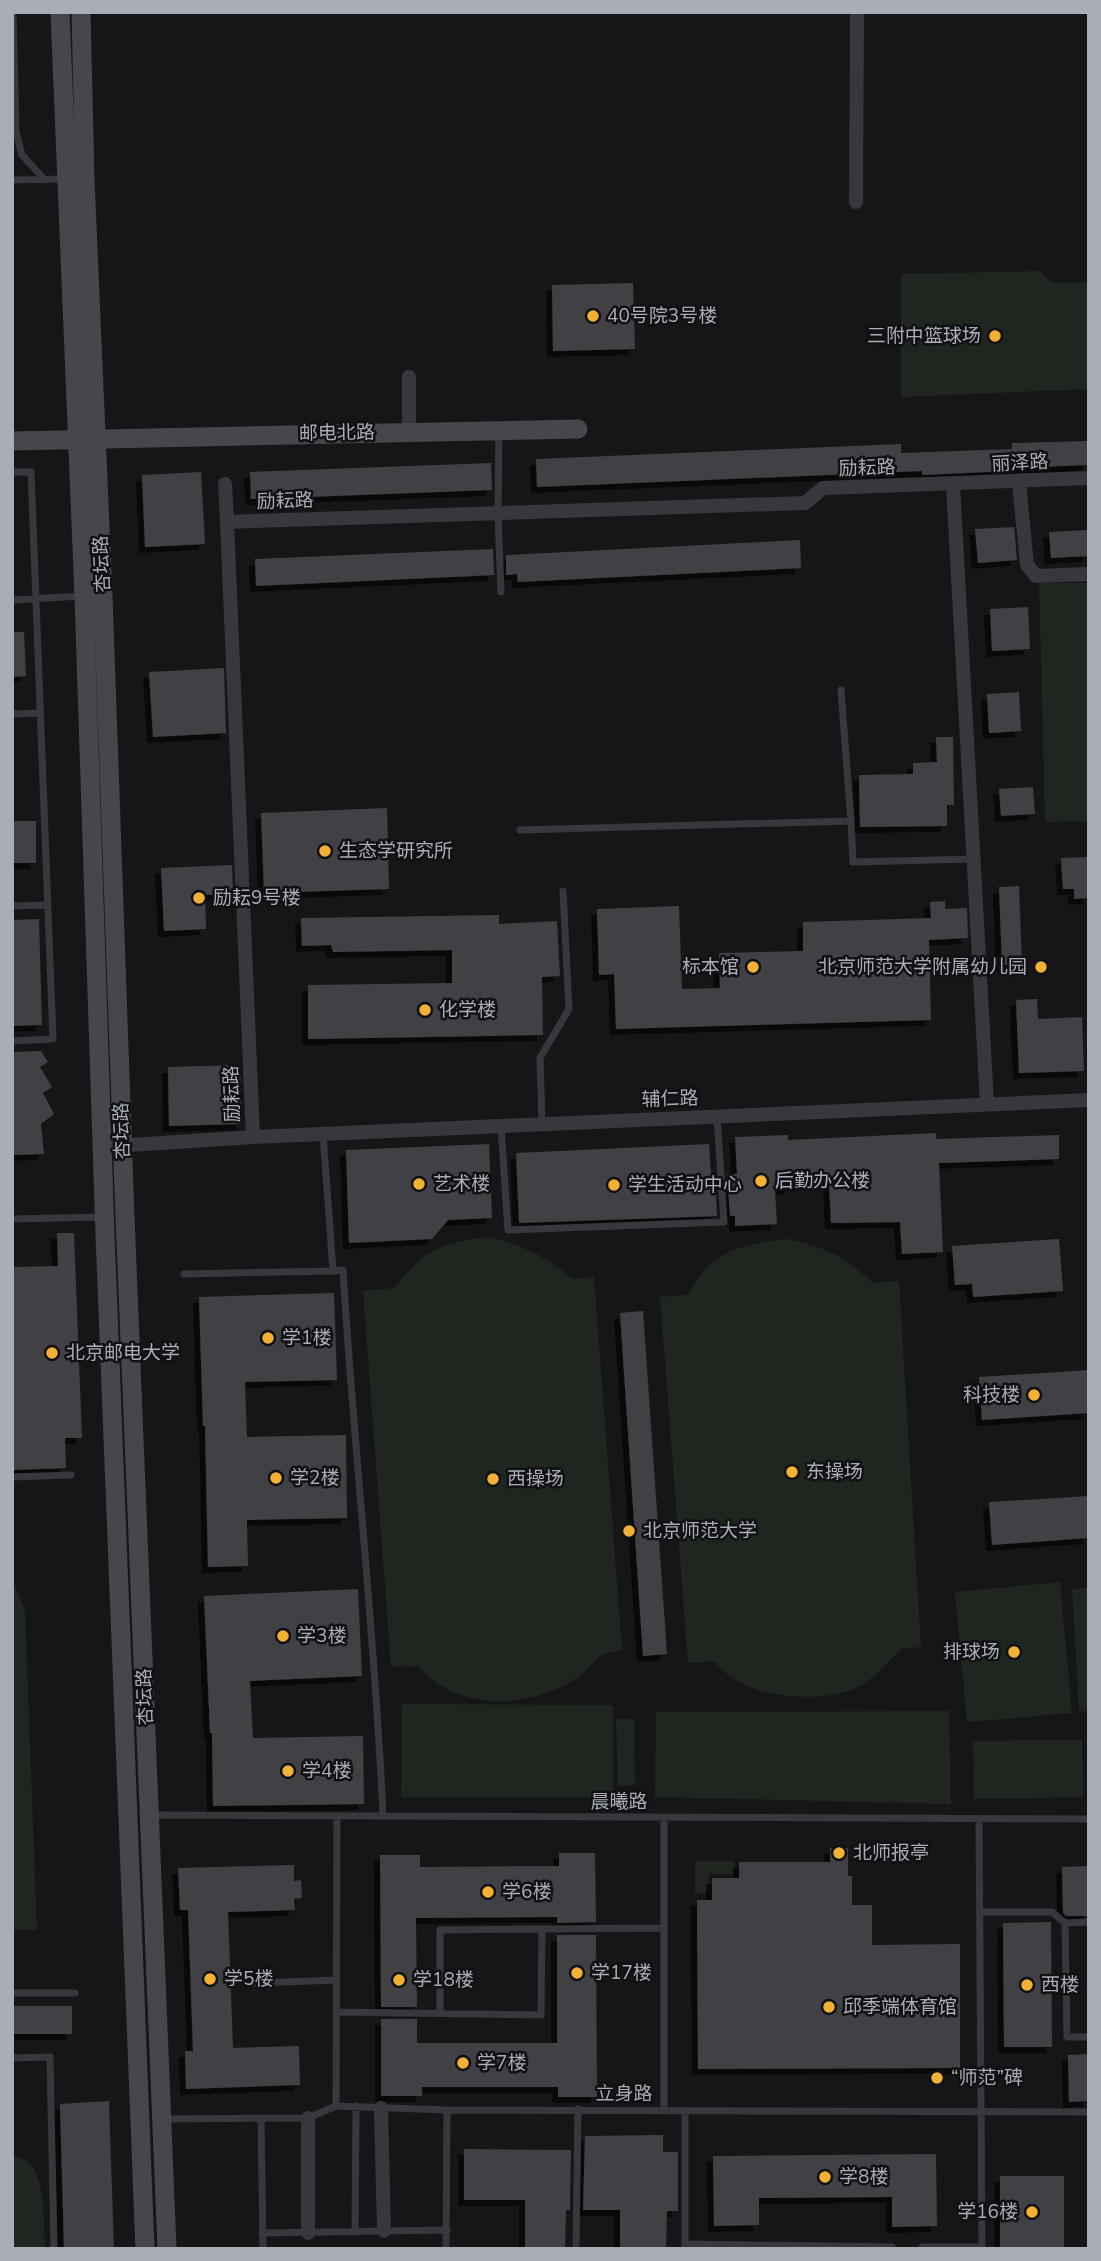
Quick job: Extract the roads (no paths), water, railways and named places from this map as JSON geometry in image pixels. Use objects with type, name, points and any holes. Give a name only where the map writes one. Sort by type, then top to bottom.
[{"type":"street","name":"杏坛路","points":[[60,12],[76,179],[86,438],[122,1146],[167,2249]]},
{"type":"street","name":"杏坛路","points":[[76,179],[81,12]]},
{"type":"street","points":[[856,202],[857,12]]},
{"type":"street","points":[[409,377],[409,432]]},
{"type":"street","name":"邮电北路","points":[[12,441],[578,429]]},
{"type":"street","name":"丽泽路","points":[[953,485],[1089,478]]},
{"type":"street","points":[[1019,482],[1027,565],[1036,576],[1089,574]]},
{"type":"street","points":[[225,484],[227,522]]},
{"type":"street","points":[[953,485],[987,1104]]},
{"type":"street","name":"励耘路","points":[[253,1136],[227,522],[805,503],[823,488],[953,485]]},
{"type":"street","name":"杏坛路","points":[[94,596],[104,1217],[145,2249]]},
{"type":"street","name":"辅仁路","points":[[102,1147],[253,1136],[1089,1100]]},
{"type":"street","points":[[381,2108],[384,2231]]},
{"type":"street","points":[[308,2118],[308,2233]]},
{"type":"lane","points":[[13,12],[16,132],[22,155],[45,180]]},
{"type":"lane","points":[[12,180],[76,179]]},
{"type":"lane","points":[[499,430],[501,592]]},
{"type":"lane","points":[[12,472],[31,472],[53,1038],[12,1041]]},
{"type":"lane","points":[[12,600],[94,596]]},
{"type":"lane","points":[[841,690],[853,862],[973,859]]},
{"type":"lane","points":[[12,714],[40,713]]},
{"type":"lane","points":[[520,830],[851,821]]},
{"type":"lane","points":[[542,1124],[540,1058],[569,1009],[564,891]]},
{"type":"lane","points":[[12,906],[48,905]]},
{"type":"lane","points":[[501,1126],[508,1230],[724,1222],[717,1117]]},
{"type":"lane","points":[[323,1134],[333,1271]]},
{"type":"lane","points":[[12,1219],[124,1217]]},
{"type":"lane","points":[[184,1274],[342,1270],[352,1420],[374,1657],[383,1816]]},
{"type":"lane","points":[[12,1477],[71,1475]]},
{"type":"lane","name":"晨曦路","points":[[150,1815],[1089,1819]]},
{"type":"lane","points":[[336,2106],[337,1816]]},
{"type":"lane","points":[[664,1818],[664,2110]]},
{"type":"lane","points":[[922,2247],[982,2248],[979,1819]]},
{"type":"lane","points":[[980,1912],[1052,1912],[1065,1923],[1089,1922]]},
{"type":"lane","points":[[1065,1923],[1067,2037],[1089,2037]]},
{"type":"lane","points":[[440,2013],[440,1930],[664,1928]]},
{"type":"lane","points":[[337,2012],[541,2015],[542,1929]]},
{"type":"lane","points":[[255,1983],[337,1980]]},
{"type":"lane","points":[[12,1993],[75,1993]]},
{"type":"lane","points":[[12,2058],[50,2057],[54,2249]]},
{"type":"lane","name":"立身路","points":[[162,2119],[308,2118],[336,2106],[447,2110],[1089,2112]]},
{"type":"lane","points":[[355,2232],[356,2106]]},
{"type":"lane","points":[[576,2249],[578,2109]]},
{"type":"lane","points":[[446,2249],[447,2110]]},
{"type":"lane","points":[[685,2110],[685,2246],[892,2247]]},
{"type":"lane","points":[[261,2118],[263,2249]]},
{"type":"lane","points":[[262,2233],[447,2230]]},
{"type":"place","name":"40号院3号楼","points":[[593,316]]},
{"type":"place","name":"三附中篮球场","points":[[995,336]]},
{"type":"place","name":"生态学研究所","points":[[325,851]]},
{"type":"place","name":"励耘9号楼","points":[[199,898]]},
{"type":"place","name":"标本馆","points":[[753,967]]},
{"type":"place","name":"北京师范大学附属幼儿园","points":[[1041,967]]},
{"type":"place","name":"化学楼","points":[[425,1010]]},
{"type":"place","name":"后勤办公楼","points":[[761,1181]]},
{"type":"place","name":"艺术楼","points":[[419,1184]]},
{"type":"place","name":"学生活动中心","points":[[614,1185]]},
{"type":"place","name":"学1楼","points":[[268,1338]]},
{"type":"place","name":"北京邮电大学","points":[[52,1353]]},
{"type":"place","name":"科技楼","points":[[1034,1395]]},
{"type":"place","name":"东操场","points":[[792,1472]]},
{"type":"place","name":"学2楼","points":[[276,1478]]},
{"type":"place","name":"西操场","points":[[493,1479]]},
{"type":"place","name":"北京师范大学","points":[[629,1531]]},
{"type":"place","name":"学3楼","points":[[283,1636]]},
{"type":"place","name":"排球场","points":[[1014,1652]]},
{"type":"place","name":"学4楼","points":[[288,1771]]},
{"type":"place","name":"北师报亭","points":[[839,1853]]},
{"type":"place","name":"学6楼","points":[[488,1892]]},
{"type":"place","name":"学17楼","points":[[577,1973]]},
{"type":"place","name":"学5楼","points":[[210,1979]]},
{"type":"place","name":"学18楼","points":[[399,1980]]},
{"type":"place","name":"西楼","points":[[1027,1985]]},
{"type":"place","name":"邱季端体育馆","points":[[829,2007]]},
{"type":"place","name":"学7楼","points":[[463,2063]]},
{"type":"place","name":"“师范”碑","points":[[937,2078]]},
{"type":"place","name":"学8楼","points":[[825,2177]]},
{"type":"place","name":"学16楼","points":[[1032,2212]]}]
